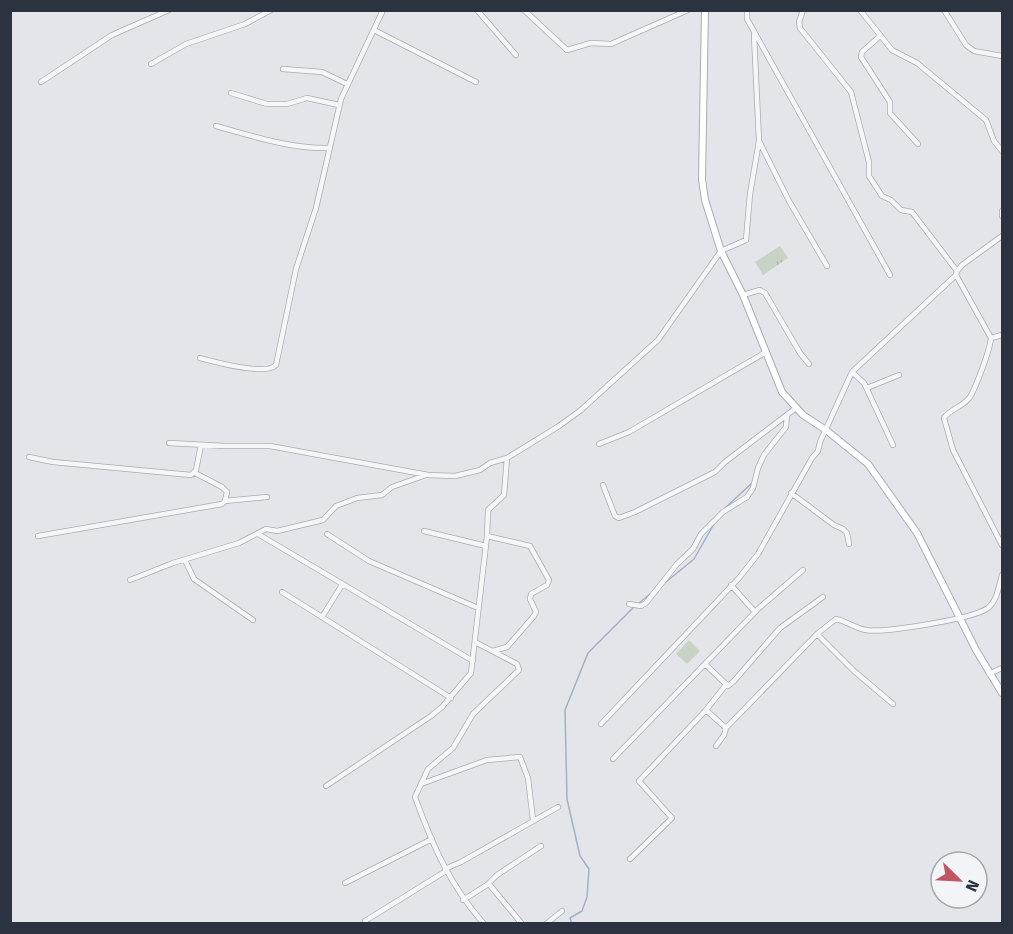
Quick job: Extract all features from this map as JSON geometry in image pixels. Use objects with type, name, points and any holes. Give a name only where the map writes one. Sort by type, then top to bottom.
[{"type":"main road","points":[[705,10],[702,179],[705,200],[721,251],[743,295],[782,392],[802,415],[826,430],[868,464],[917,533],[989,674],[1002,693]]},
{"type":"street","points":[[41,82],[112,35],[169,10]]},
{"type":"street","points":[[254,10],[258,18]]},
{"type":"street","points":[[151,64],[186,44],[245,24],[271,10]]},
{"type":"street","points":[[200,358],[231,366],[270,369],[276,365],[296,269],[316,208],[339,105],[383,10]]},
{"type":"street","points":[[477,10],[516,55]]},
{"type":"street","points":[[524,10],[567,50],[591,43],[611,44],[688,10]]},
{"type":"street","points":[[747,10],[747,19],[754,32],[890,275]]},
{"type":"street","points":[[804,10],[799,22],[800,28],[851,92],[869,162],[869,176],[882,196],[891,200],[901,210],[912,212],[956,273],[991,338],[988,355],[969,398],[948,412],[944,418],[953,450],[1002,545]]},
{"type":"street","points":[[860,10],[892,51],[917,63],[986,120],[994,141],[1002,151]]},
{"type":"street","points":[[944,10],[966,45],[974,51],[1002,56]]},
{"type":"street","points":[[374,30],[476,82]]},
{"type":"street","points":[[169,442],[270,446],[428,475],[455,476],[480,470],[490,463],[507,458],[559,426],[658,340],[721,251],[746,240],[750,194],[759,141],[754,32]]},
{"type":"street","points":[[880,36],[862,52],[861,57],[891,102],[890,113],[918,144]]},
{"type":"street","points":[[283,69],[322,72],[347,84]]},
{"type":"street","points":[[231,93],[267,104],[287,104],[307,99],[339,105]]},
{"type":"street","points":[[216,126],[297,147],[328,148]]},
{"type":"street","points":[[759,141],[789,201],[827,266]]},
{"type":"street","points":[[1002,211],[1002,216]]},
{"type":"street","points":[[601,724],[739,578],[758,554],[818,451],[852,372],[962,265],[1001,238],[1002,248]]},
{"type":"street","points":[[743,295],[760,290],[765,293],[800,353],[809,364]]},
{"type":"street","points":[[991,338],[1002,335]]},
{"type":"street","points":[[599,444],[628,432],[766,352]]},
{"type":"street","points":[[852,372],[867,388],[893,445]]},
{"type":"street","points":[[867,388],[899,375]]},
{"type":"street","points":[[603,484],[615,516],[619,518],[635,512],[716,472],[725,462],[796,408]]},
{"type":"street","points":[[632,604],[641,606],[650,599],[677,564],[693,549],[701,534],[723,512],[747,497],[753,488],[764,454],[786,427],[788,415]]},
{"type":"street","points":[[195,473],[201,445]]},
{"type":"street","points":[[29,457],[53,462],[191,475],[195,473],[222,487],[227,492],[225,501]]},
{"type":"street","points":[[326,786],[431,716],[451,698],[471,674],[488,510],[504,495],[507,458]]},
{"type":"street","points":[[130,580],[239,543],[266,529],[277,531],[323,520],[336,506],[357,498],[382,495],[392,487],[428,475]]},
{"type":"street","points":[[792,494],[843,529],[847,533],[849,544]]},
{"type":"street","points":[[38,536],[222,504],[225,501],[267,497]]},
{"type":"street","points":[[424,531],[486,546]]},
{"type":"street","points":[[258,534],[473,661]]},
{"type":"street","points":[[327,534],[369,561],[478,608]]},
{"type":"street","points":[[487,536],[530,546],[534,549],[549,580],[547,585],[531,594],[530,599],[536,612],[534,616],[507,647],[493,651]]},
{"type":"street","points":[[185,560],[194,579],[253,621]]},
{"type":"street","points":[[613,759],[755,612],[802,570]]},
{"type":"street","points":[[716,746],[726,728],[817,634],[838,619],[869,630],[960,619],[991,605],[1002,575]]},
{"type":"street","points":[[322,617],[342,585]]},
{"type":"street","points":[[731,585],[755,612]]},
{"type":"street","points":[[282,592],[451,698]]},
{"type":"street","points":[[630,859],[672,818],[639,781],[780,628],[823,597]]},
{"type":"street","points":[[817,634],[854,671],[893,704]]},
{"type":"street","points":[[475,642],[517,664],[519,670],[473,714],[455,745],[428,769],[415,797],[446,870],[463,900],[484,924]]},
{"type":"street","points":[[705,664],[728,686]]},
{"type":"street","points":[[989,674],[1002,668]]},
{"type":"street","points":[[706,710],[726,728]]},
{"type":"street","points":[[421,784],[487,760],[520,757],[528,778],[533,820]]},
{"type":"street","points":[[365,921],[461,861],[558,807]]},
{"type":"street","points":[[345,884],[432,839]]},
{"type":"street","points":[[463,900],[541,846]]},
{"type":"street","points":[[489,884],[522,924]]},
{"type":"street","points":[[546,924],[562,911]]},
{"type":"green space","points":[[780,246],[788,258],[763,275],[755,262]]},
{"type":"green space","points":[[689,640],[700,651],[687,664],[676,654]]},
{"type":"waterway","points":[[725,508],[752,483]]},
{"type":"waterway","points":[[666,582],[694,559],[714,524]]},
{"type":"waterway","points":[[638,604],[650,594]]},
{"type":"waterway","points":[[572,924],[570,918],[582,911],[587,897],[589,869],[580,856],[567,799],[565,710],[588,653],[634,607]]}]
